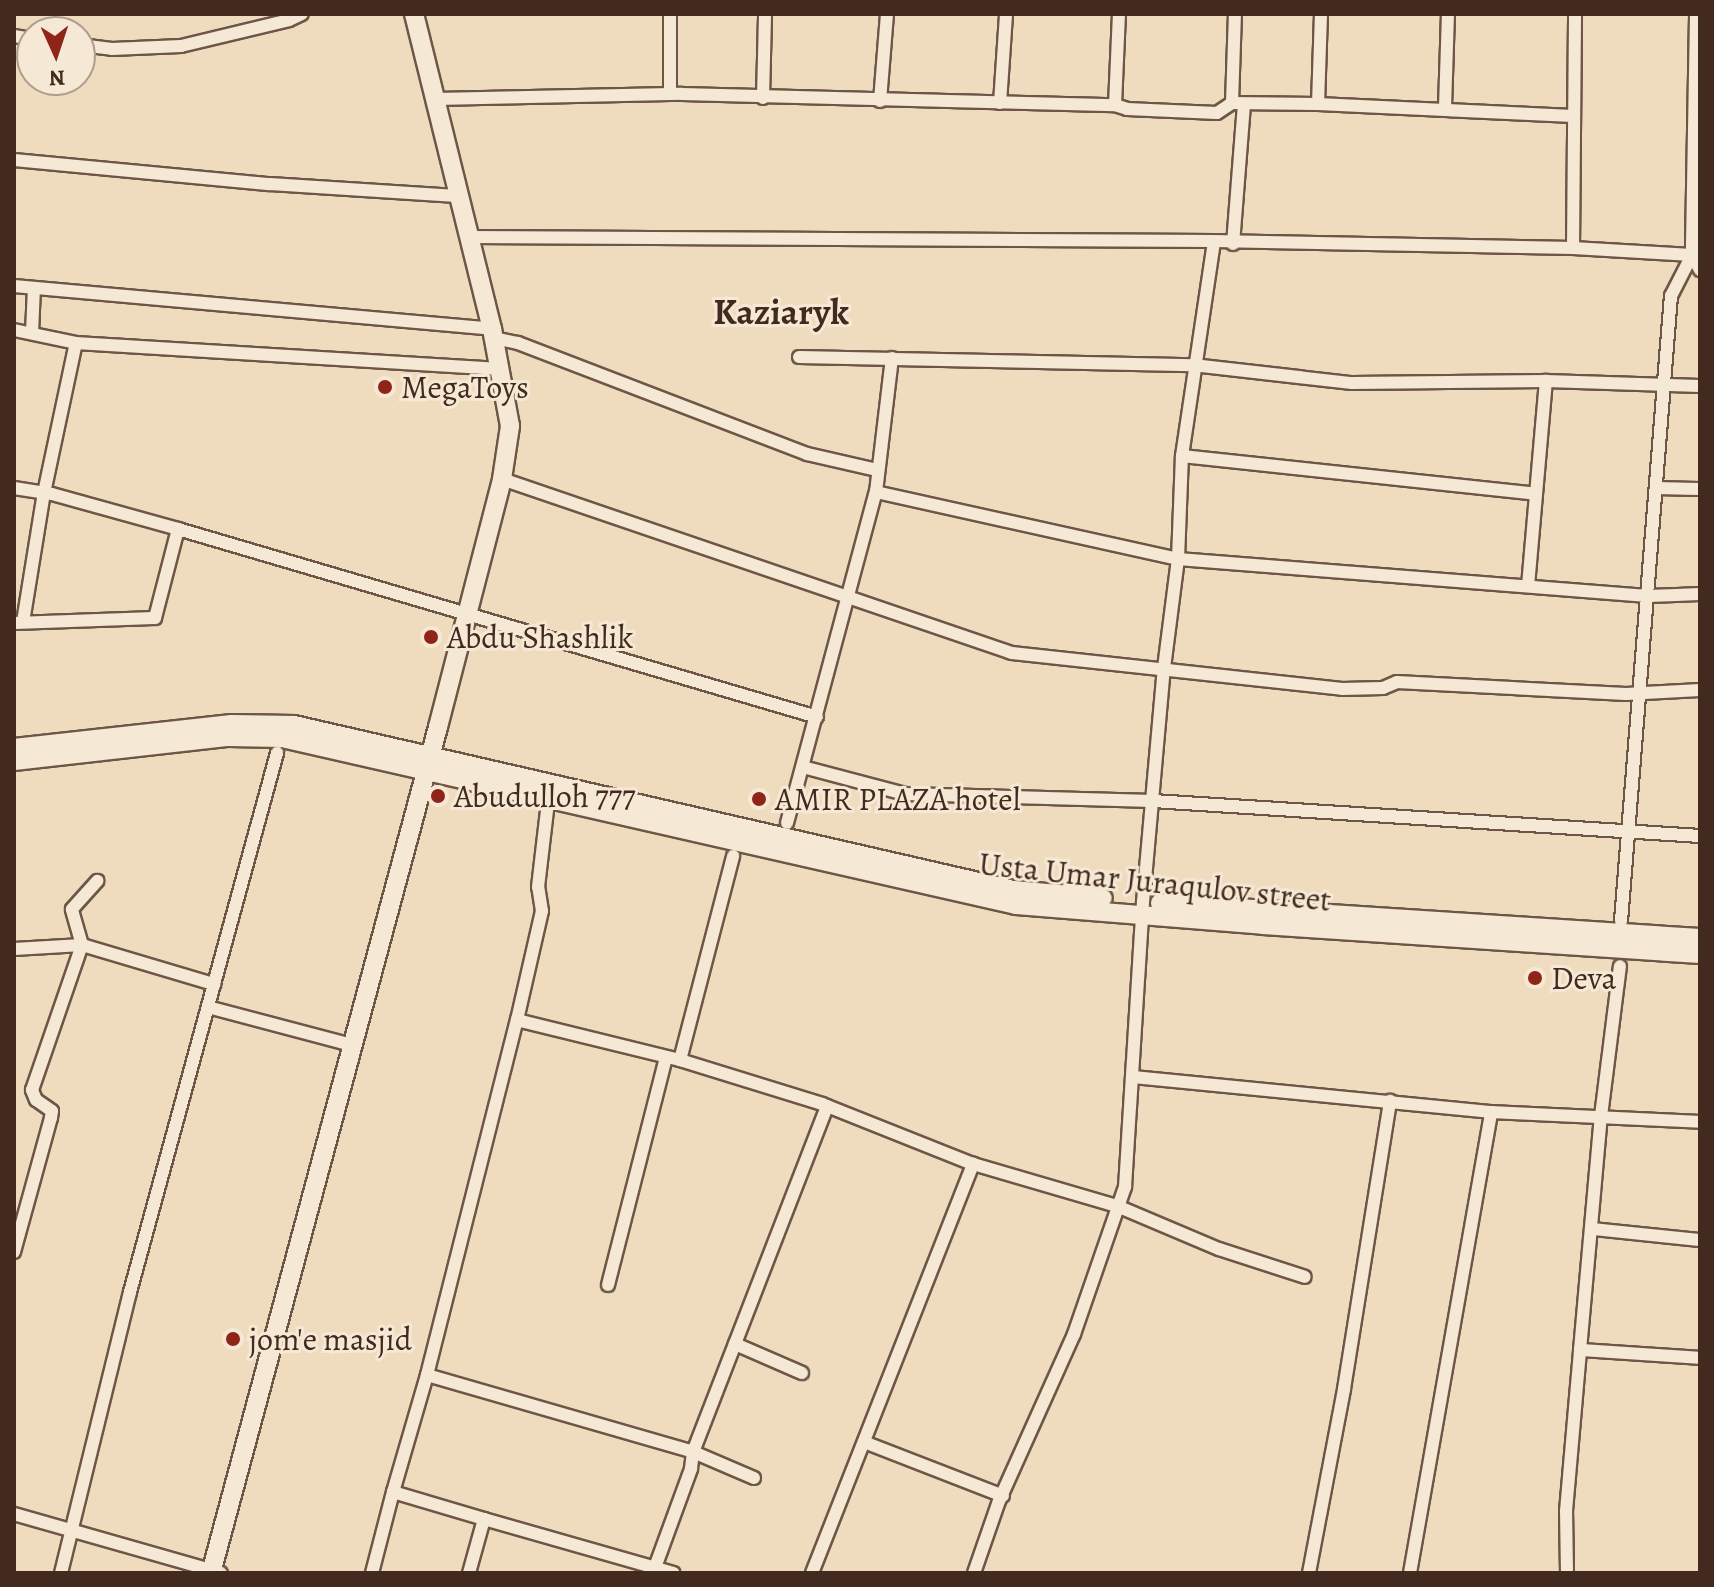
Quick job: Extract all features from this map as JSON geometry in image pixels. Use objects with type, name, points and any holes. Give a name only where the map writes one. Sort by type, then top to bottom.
[{"type":"main road","points":[[215,1572],[502,479],[510,426],[493,333],[414,14]]},
{"type":"main road","points":[[14,748],[232,724],[294,725],[429,762]]},
{"type":"main road","points":[[14,761],[229,737],[282,738],[429,762]]},
{"type":"main road","name":"Usta Umar Juraqulov street","points":[[429,762],[1013,890],[1263,925],[1700,954]]},
{"type":"main road","name":"Usta Umar Juraqulov street","points":[[1143,908],[1700,938]]},
{"type":"street","points":[[96,47],[181,46],[289,20],[302,14]]},
{"type":"street","points":[[670,14],[670,94]]},
{"type":"street","points":[[763,98],[765,14]]},
{"type":"street","points":[[880,101],[887,14]]},
{"type":"street","points":[[1000,103],[1006,14]]},
{"type":"street","points":[[1115,105],[1119,14]]},
{"type":"street","points":[[1233,244],[1238,103],[1235,14]]},
{"type":"street","points":[[1318,104],[1321,14]]},
{"type":"street","points":[[1445,108],[1448,14]]},
{"type":"street","points":[[1573,248],[1575,14]]},
{"type":"street","points":[[1696,14],[1692,255],[1696,268],[1700,270]]},
{"type":"street","points":[[435,99],[670,94],[1115,105],[1127,109],[1217,113],[1238,103],[1318,104],[1573,116]]},
{"type":"street","points":[[14,160],[270,184],[457,196]]},
{"type":"street","points":[[469,237],[1214,241],[1233,244],[1573,248],[1692,255]]},
{"type":"street","points":[[974,1573],[1003,1496],[1074,1334],[1125,1187],[1143,908],[1164,668],[1178,559],[1182,456],[1193,365],[1214,241]]},
{"type":"street","points":[[1621,921],[1671,296],[1692,255]]},
{"type":"street","points":[[14,286],[493,333],[807,454],[877,470]]},
{"type":"street","points":[[32,333],[34,288]]},
{"type":"street","points":[[14,330],[76,343],[500,369]]},
{"type":"street","points":[[76,343],[18,622],[155,618],[178,529]]},
{"type":"street","points":[[799,357],[1193,365],[1352,383],[1546,381],[1700,386]]},
{"type":"street","points":[[787,823],[876,492],[892,358]]},
{"type":"street","points":[[1528,586],[1546,381]]},
{"type":"street","points":[[1182,456],[1536,494]]},
{"type":"street","points":[[502,479],[1012,653],[1342,689],[1383,688],[1397,682],[1637,693],[1700,690]]},
{"type":"street","points":[[14,488],[44,493],[178,529],[817,717]]},
{"type":"street","points":[[1656,488],[1700,489]]},
{"type":"street","points":[[876,492],[1178,559],[1648,596],[1700,594]]},
{"type":"street","points":[[61,1573],[130,1292],[277,753]]},
{"type":"street","points":[[803,767],[905,794],[1153,801],[1700,836]]},
{"type":"street","points":[[372,1573],[427,1375],[542,911],[538,887],[547,810]]},
{"type":"street","points":[[680,1060],[733,856]]},
{"type":"street","points":[[14,1252],[52,1111],[36,1100],[32,1090],[82,945],[72,909],[97,881]]},
{"type":"street","points":[[14,949],[82,945],[214,984]]},
{"type":"street","points":[[1567,1573],[1566,1511],[1580,1350],[1601,1116],[1620,966]]},
{"type":"street","points":[[208,1007],[352,1045]]},
{"type":"street","points":[[517,1020],[680,1060],[827,1106],[973,1164],[1117,1206],[1219,1249],[1305,1277]]},
{"type":"street","points":[[608,1285],[666,1057]]},
{"type":"street","points":[[1134,1077],[1491,1112],[1700,1122]]},
{"type":"street","points":[[1309,1573],[1344,1389],[1390,1101]]},
{"type":"street","points":[[654,1570],[691,1469],[693,1452],[827,1106]]},
{"type":"street","points":[[1410,1573],[1491,1112]]},
{"type":"street","points":[[812,1573],[973,1164]]},
{"type":"street","points":[[1593,1229],[1700,1240]]},
{"type":"street","points":[[735,1344],[802,1373]]},
{"type":"street","points":[[1580,1350],[1700,1358]]},
{"type":"street","points":[[427,1375],[693,1452],[754,1478]]},
{"type":"street","points":[[864,1442],[1003,1496]]},
{"type":"street","points":[[393,1492],[673,1573]]},
{"type":"street","points":[[14,1514],[72,1528],[215,1572]]},
{"type":"street","points":[[469,1573],[484,1519]]},
{"type":"place","name":"MegaToys","points":[[385,387]]},
{"type":"place","name":"Abdu Shashlik","points":[[431,637]]},
{"type":"place","name":"Abudulloh 777","points":[[438,796]]},
{"type":"place","name":"AMIR PLAZA hotel","points":[[759,799]]},
{"type":"place","name":"Deva","points":[[1535,978]]},
{"type":"place","name":"jom'e masjid","points":[[233,1339]]},
{"type":"district","name":"Kaziaryk","points":[[781,312]]}]
